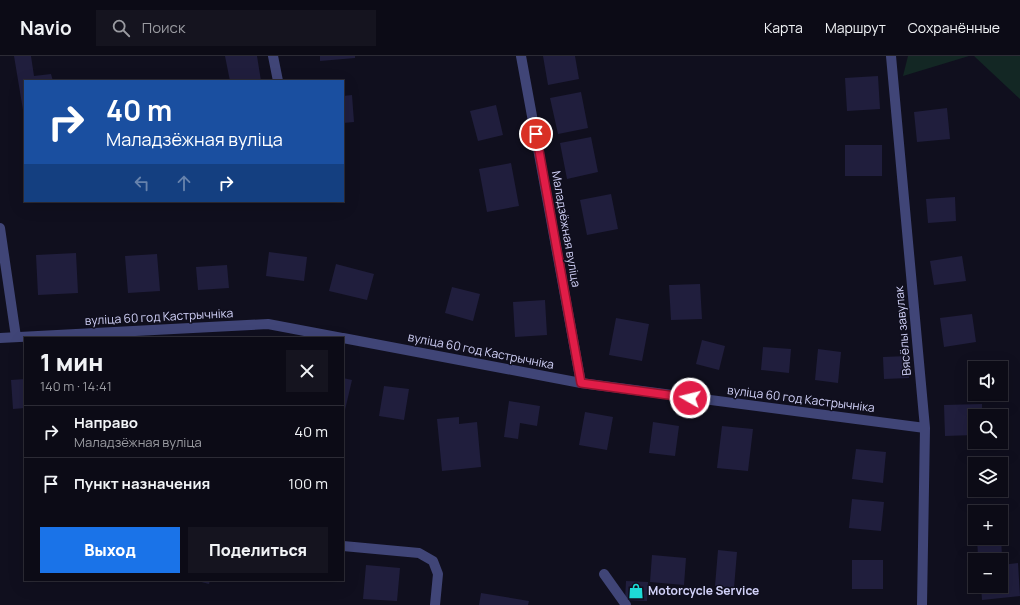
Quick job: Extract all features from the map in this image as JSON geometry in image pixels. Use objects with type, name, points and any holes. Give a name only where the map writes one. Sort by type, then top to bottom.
[{"type":"street","points":[[273,56],[278,80]]},
{"type":"street","name":"Маладзёжная вуліца","points":[[521,56],[581,383]]},
{"type":"street","name":"Вясёлы завулак","points":[[891,56],[925,428],[922,605]]},
{"type":"street","points":[[0,228],[16,337]]},
{"type":"street","name":"вуліца 60 год Кастрычніка","points":[[0,338],[268,324],[337,337]]},
{"type":"street","name":"вуліца 60 год Кастрычніка","points":[[344,338],[581,383],[925,428]]},
{"type":"street","points":[[344,546],[420,553],[433,561],[438,574],[435,605]]},
{"type":"street","points":[[604,574],[626,605]]},
{"type":"green space","points":[[908,56],[969,56],[903,76]]},
{"type":"green space","points":[[974,56],[1020,56],[1020,99]]},
{"type":"building","points":[[14,56],[31,56],[34,76],[51,74],[53,80],[24,80],[24,116]]},
{"type":"building","points":[[225,56],[257,56],[261,80],[230,80]]},
{"type":"building","points":[[320,56],[355,56],[355,58],[320,61]]},
{"type":"building","points":[[543,56],[575,56],[579,79],[548,85]]},
{"type":"building","points":[[878,76],[880,109],[847,111],[845,78]]},
{"type":"building","points":[[581,92],[588,128],[558,134],[550,98]]},
{"type":"building","points":[[352,95],[354,122],[344,123],[344,96]]},
{"type":"building","points":[[496,105],[503,135],[478,141],[470,111]]},
{"type":"building","points":[[947,108],[950,139],[917,142],[914,112]]},
{"type":"building","points":[[591,137],[598,172],[567,179],[560,143]]},
{"type":"building","points":[[845,145],[882,145],[882,176],[845,176]]},
{"type":"building","points":[[511,163],[519,206],[487,212],[479,169]]},
{"type":"building","points":[[611,194],[618,229],[587,235],[580,200]]},
{"type":"building","points":[[955,197],[956,221],[928,223],[926,199]]},
{"type":"building","points":[[269,252],[307,257],[304,281],[266,276]]},
{"type":"building","points":[[76,253],[78,293],[38,295],[36,255]]},
{"type":"building","points":[[157,254],[160,291],[128,293],[125,256]]},
{"type":"building","points":[[962,256],[966,281],[934,285],[930,261]]},
{"type":"building","points":[[336,264],[374,274],[367,300],[329,291]]},
{"type":"building","points":[[227,265],[229,288],[198,290],[196,267]]},
{"type":"building","points":[[700,284],[702,319],[671,320],[669,285]]},
{"type":"building","points":[[452,287],[480,294],[473,321],[445,313]]},
{"type":"building","points":[[545,300],[547,335],[515,337],[513,302]]},
{"type":"building","points":[[972,314],[976,342],[944,347],[940,318]]},
{"type":"building","points":[[616,318],[649,324],[642,361],[609,355]]},
{"type":"building","points":[[702,340],[725,346],[719,370],[696,364]]},
{"type":"building","points":[[763,347],[791,349],[789,373],[761,370]]},
{"type":"building","points":[[818,349],[841,352],[838,383],[815,380]]},
{"type":"building","points":[[908,356],[909,378],[884,379],[883,357]]},
{"type":"building","points":[[344,378],[352,380],[344,410]]},
{"type":"building","points":[[24,379],[24,408],[13,409],[11,380]]},
{"type":"building","points":[[384,386],[409,389],[404,420],[379,416]]},
{"type":"building","points":[[509,401],[540,406],[537,426],[520,423],[518,439],[504,437]]},
{"type":"building","points":[[982,404],[982,409],[968,409],[968,435],[945,436],[944,405]]},
{"type":"building","points":[[585,412],[613,417],[607,450],[579,445]]},
{"type":"building","points":[[459,417],[459,424],[477,422],[481,467],[442,471],[437,419]]},
{"type":"building","points":[[653,422],[679,426],[675,456],[649,453]]},
{"type":"building","points":[[722,426],[753,429],[748,471],[717,468]]},
{"type":"building","points":[[856,449],[886,452],[883,483],[852,479]]},
{"type":"building","points":[[852,499],[884,502],[881,531],[849,528]]},
{"type":"building","points":[[977,545],[1001,545],[1002,553],[978,553]]},
{"type":"building","points":[[718,550],[737,552],[734,588],[715,586]]},
{"type":"building","points":[[652,555],[686,558],[684,585],[650,582]]},
{"type":"building","points":[[852,560],[883,560],[883,589],[852,589]]},
{"type":"building","points":[[1018,563],[1020,596],[982,600],[982,593],[1008,593],[1008,564]]},
{"type":"building","points":[[366,565],[400,568],[397,601],[363,599]]},
{"type":"building","points":[[198,581],[210,581],[209,584]]},
{"type":"building","name":"Motorcycle Service","points":[[626,581],[648,582],[647,601],[625,600]]},
{"type":"building","points":[[481,593],[529,601],[528,605],[479,605]]},
{"type":"place","name":"Motorcycle Service","points":[[636,591]]},
{"type":"route","points":[[536,134],[581,383],[690,398]]}]
